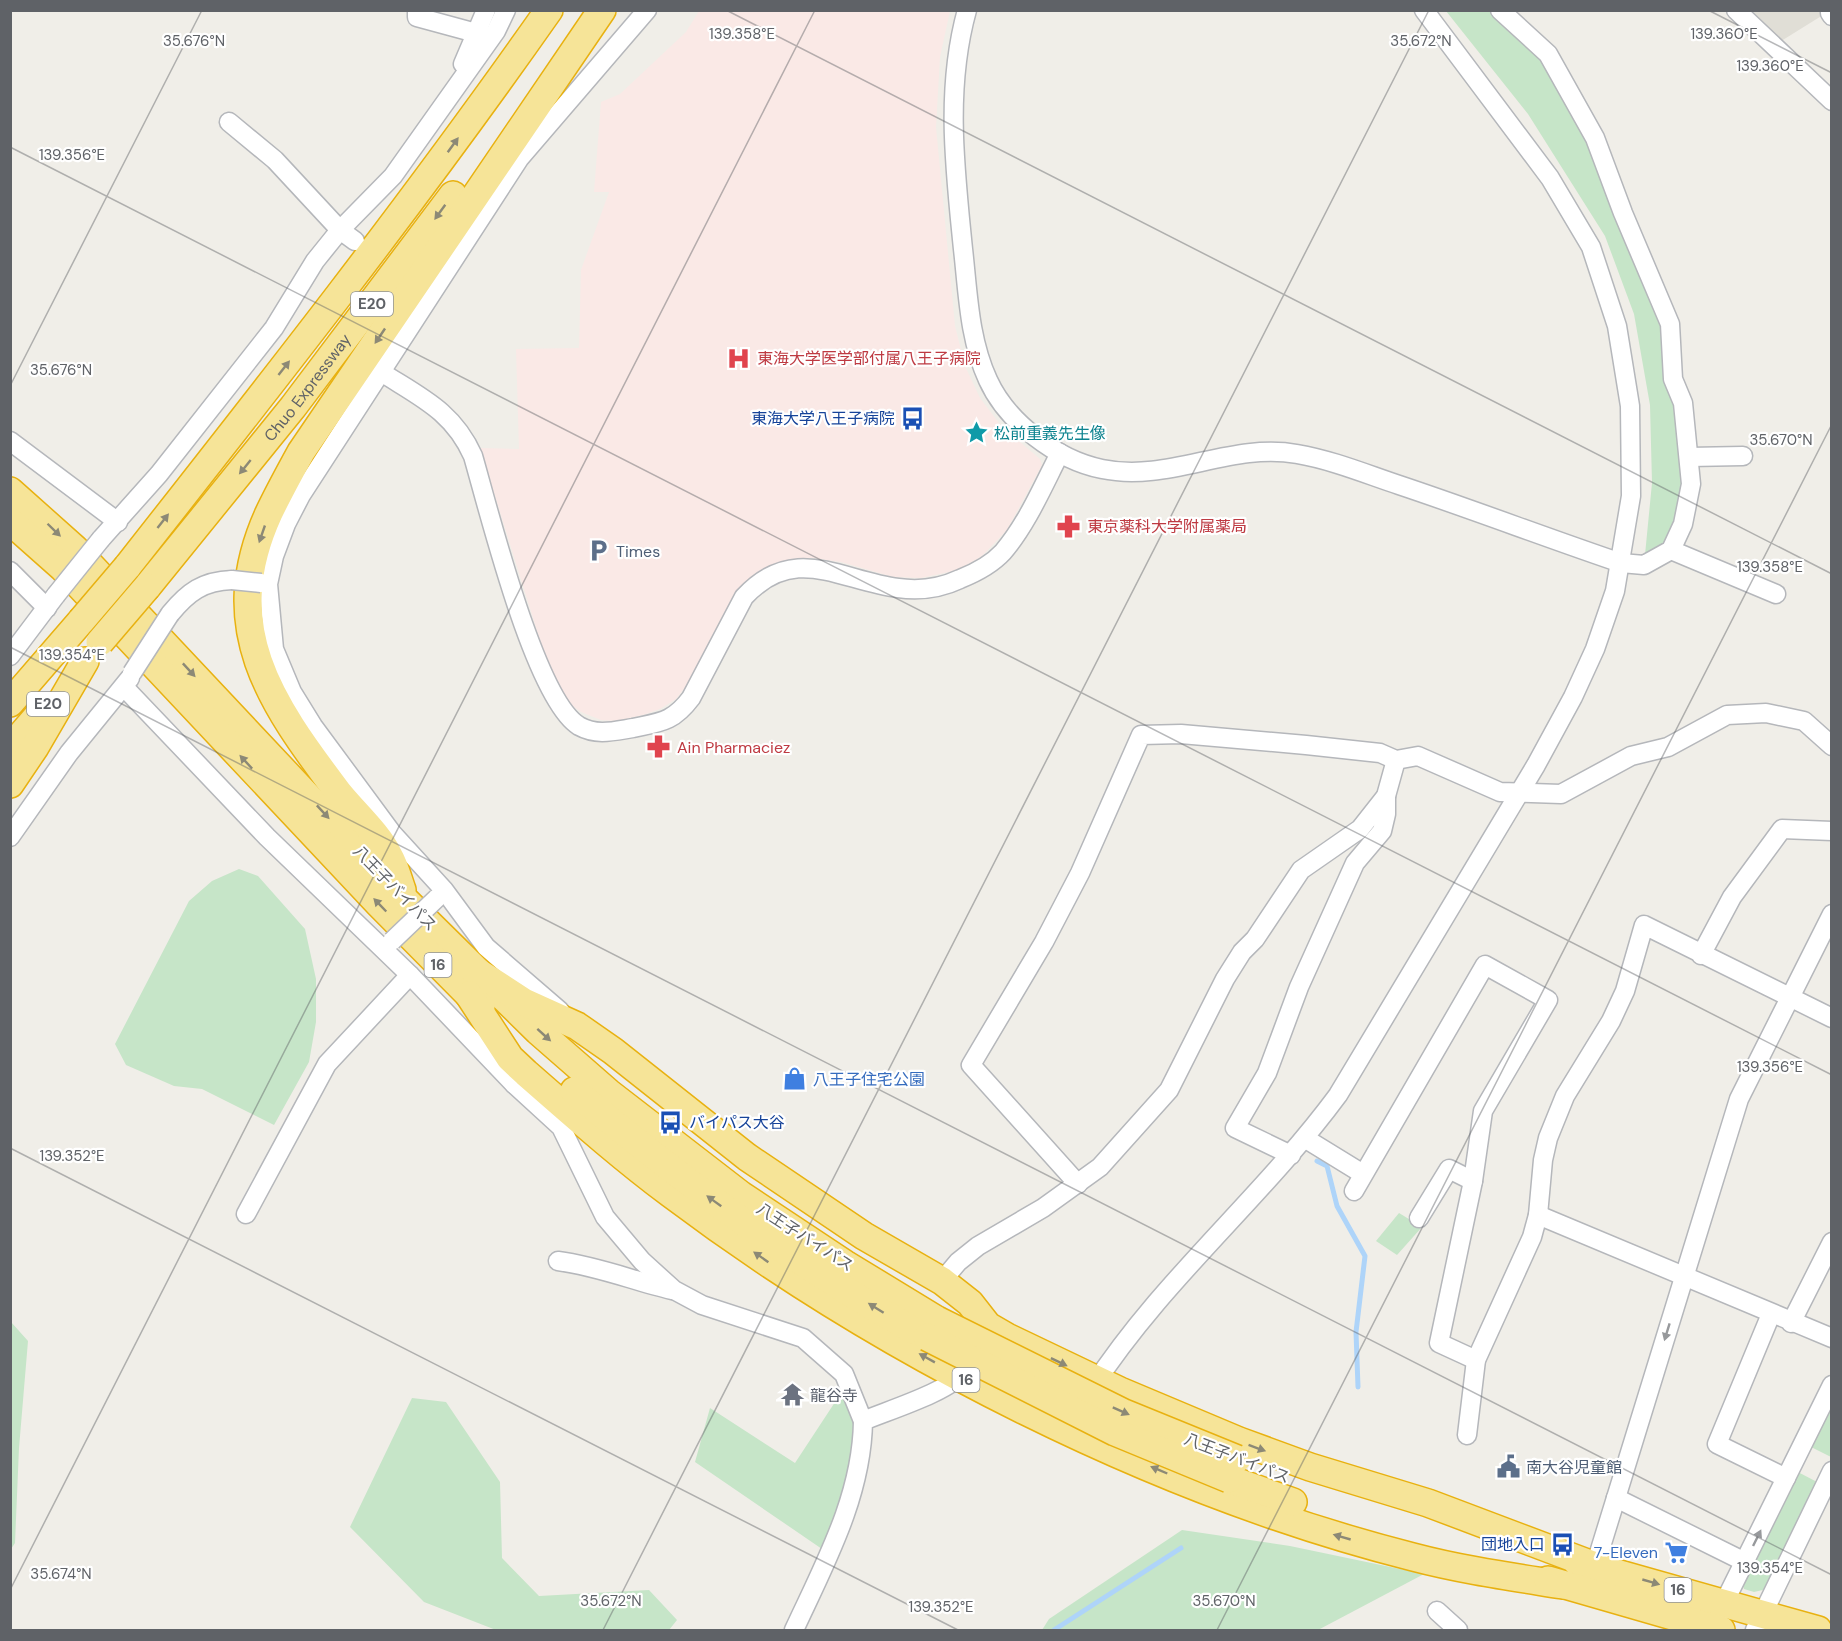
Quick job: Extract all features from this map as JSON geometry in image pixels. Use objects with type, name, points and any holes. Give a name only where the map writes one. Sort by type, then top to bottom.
[{"type":"highway","name":"Chuo Expressway","points":[[10,704],[127,567],[313,332],[444,157],[549,10]]},
{"type":"highway","name":"Chuo Expressway","points":[[10,748],[147,587],[293,407],[419,242],[584,10]]},
{"type":"highway","points":[[406,901],[388,854],[321,769],[270,691],[257,663],[250,635],[248,598],[252,566],[269,514],[301,452],[602,10]]},
{"type":"highway","name":"八王子バイパス","points":[[10,491],[75,549],[470,966],[575,1064],[687,1155],[932,1329]]},
{"type":"highway","name":"八王子バイパス","points":[[10,521],[63,568],[468,995],[565,1084],[671,1169],[775,1244],[932,1329],[1124,1413],[1233,1469],[1332,1515],[1713,1630]]},
{"type":"highway","points":[[10,784],[93,652]]},
{"type":"highway","points":[[470,966],[524,1002],[577,1026],[613,1051],[756,1162],[864,1236],[942,1281],[970,1303],[988,1326],[1168,1413],[1310,1467],[1428,1503],[1594,1566]]},
{"type":"highway","name":"16","points":[[468,995],[510,1058],[520,1079],[597,1135],[671,1194],[728,1234],[867,1325],[960,1377],[1065,1429],[1233,1501],[1413,1557],[1497,1575],[1563,1585]]},
{"type":"highway","points":[[577,1026],[592,1053],[623,1089],[672,1133],[687,1155]]},
{"type":"highway","name":"八王子バイパス","points":[[1233,1469],[1594,1566],[1724,1604],[1759,1622],[1818,1630]]},
{"type":"street","points":[[417,10],[417,17],[476,33]]},
{"type":"street","points":[[453,91],[486,10]]},
{"type":"street","points":[[10,656],[101,539],[118,522],[274,328],[315,261],[348,236],[496,31],[506,10]]},
{"type":"street","points":[[966,10],[958,46],[954,82],[953,149],[970,319],[977,353],[988,381],[1001,403],[1018,423],[1060,453],[1101,469],[1142,473],[1188,466],[1244,452],[1296,453],[1321,458],[1621,563],[1644,565],[1671,550],[1683,524],[1691,484],[1683,403],[1673,379],[1670,324],[1623,213],[1595,138],[1548,54],[1500,10]]},
{"type":"street","points":[[1065,1429],[1097,1380],[1156,1301],[1306,1139],[1365,1053],[1542,756],[1595,649],[1615,591],[1631,496],[1630,406],[1617,326],[1591,247],[1550,178],[1424,10]]},
{"type":"street","points":[[1736,10],[1832,101]]},
{"type":"street","points":[[577,1026],[492,953],[392,833],[313,726],[292,692],[274,649],[265,584],[286,524],[328,450],[381,372],[427,297],[519,159],[646,11]]},
{"type":"street","points":[[229,122],[275,160],[348,236]]},
{"type":"street","points":[[381,372],[451,419],[464,435],[473,456],[521,615],[545,680],[568,716],[579,725],[604,733],[668,721],[681,711],[696,690],[744,597],[756,583],[771,574],[787,568],[810,567],[897,588],[926,589],[948,585],[974,574],[1001,554],[1016,535],[1060,453]]},
{"type":"street","points":[[10,441],[118,522]]},
{"type":"street","points":[[1689,457],[1743,456]]},
{"type":"street","points":[[1671,550],[1776,594]]},
{"type":"street","points":[[10,571],[51,602]]},
{"type":"street","points":[[10,837],[69,753],[128,680],[170,614],[186,596],[205,583],[232,580],[265,584]]},
{"type":"street","points":[[128,680],[267,837],[387,944],[410,975],[520,1079],[561,1127],[605,1217],[642,1261],[674,1290]]},
{"type":"street","points":[[1078,1184],[970,1065],[1012,998],[1065,902],[1094,844],[1141,735],[1181,734],[1316,746],[1380,753],[1396,760],[1418,756],[1500,792],[1561,794],[1631,756],[1668,747],[1727,715],[1766,713],[1804,721],[1832,746]]},
{"type":"street","points":[[1291,1155],[1235,1128],[1267,1073],[1299,987],[1354,863],[1382,831],[1386,796],[1396,760]]},
{"type":"street","points":[[942,1281],[958,1262],[978,1246],[1078,1184],[1100,1167],[1169,1090],[1224,979],[1301,870],[1360,828],[1386,796]]},
{"type":"street","points":[[1701,955],[1732,897],[1782,829],[1825,828],[1832,831]]},
{"type":"street","points":[[387,944],[441,894]]},
{"type":"street","points":[[1594,1566],[1739,1099],[1832,914]]},
{"type":"street","points":[[1467,1435],[1476,1360],[1511,1285],[1538,1215],[1543,1161],[1548,1138],[1565,1096],[1611,1021],[1625,991],[1644,925],[1832,1018]]},
{"type":"street","points":[[1354,1191],[1485,965],[1548,1000],[1482,1111],[1473,1181],[1439,1343],[1476,1360]]},
{"type":"street","points":[[246,1214],[327,1064],[410,975]]},
{"type":"street","points":[[1306,1139],[1363,1174]]},
{"type":"street","points":[[1419,1218],[1449,1169],[1473,1181]]},
{"type":"street","points":[[1538,1215],[1791,1323],[1832,1338]]},
{"type":"street","points":[[1791,1323],[1832,1242]]},
{"type":"street","points":[[558,1261],[583,1264],[623,1278],[674,1290],[730,1316],[803,1338],[844,1374],[862,1421],[862,1449],[844,1521],[794,1630]]},
{"type":"street","points":[[1770,1314],[1717,1444],[1786,1478]]},
{"type":"street","points":[[862,1421],[942,1388],[960,1377],[988,1326]]},
{"type":"street","points":[[1713,1630],[1832,1385]]},
{"type":"street","points":[[1759,1622],[1832,1471]]},
{"type":"street","points":[[1616,1498],[1745,1562]]},
{"type":"street","points":[[1437,1611],[1458,1630]]},
{"type":"shaded area","points":[[1831,10],[1773,46],[1736,11]]},
{"type":"shaded area","name":"東海大学医学部付属八王子病院","points":[[699,11],[950,11],[940,57],[936,127],[955,326],[965,366],[980,398],[1002,427],[1040,459],[1042,465],[1007,530],[982,556],[958,570],[921,578],[893,577],[841,562],[812,558],[787,560],[756,573],[732,598],[687,685],[676,699],[660,709],[643,715],[616,721],[601,720],[581,712],[570,704],[556,683],[542,647],[480,448],[519,449],[516,349],[579,348],[581,270],[609,192],[594,192],[601,102],[620,94],[686,32]]},
{"type":"green space","points":[[1446,11],[1500,11],[1548,54],[1656,287],[1683,403],[1683,524],[1644,565],[1652,483],[1650,405],[1634,314],[1605,236],[1528,114]]},
{"type":"green space","points":[[239,869],[258,876],[305,929],[316,979],[316,1022],[309,1062],[274,1125],[202,1089],[174,1086],[126,1065],[115,1044],[189,901],[212,881]]},
{"type":"green space","points":[[1399,1213],[1422,1227],[1397,1255],[1376,1241]]},
{"type":"green space","points":[[11,1322],[28,1341],[19,1448],[15,1543],[11,1549]]},
{"type":"green space","points":[[841,1393],[852,1419],[854,1456],[848,1488],[822,1549],[695,1462],[710,1408],[795,1463]]},
{"type":"green space","points":[[1831,1397],[1831,1457],[1809,1446],[1796,1471],[1819,1483],[1831,1458],[1831,1463],[1767,1589],[1754,1592],[1744,1589],[1741,1580]]},
{"type":"green space","points":[[412,1398],[446,1402],[500,1482],[502,1558],[539,1596],[649,1590],[677,1620],[669,1630],[496,1630],[424,1602],[350,1527]]},
{"type":"green space","points":[[1182,1530],[1290,1546],[1424,1574],[1318,1630],[1042,1630],[1049,1619]]},
{"type":"waterway","points":[[1317,1161],[1327,1166],[1337,1206],[1365,1256],[1356,1332],[1358,1387]]},
{"type":"waterway","points":[[1054,1630],[1181,1548]]},
{"type":"place","name":"東海大学医学部付属八王子病院","points":[[739,358]]},
{"type":"place","name":"東海大学八王子病院","points":[[913,418]]},
{"type":"place","name":"松前重義先生像","points":[[976,433]]},
{"type":"place","name":"東京薬科大学附属薬局","points":[[1069,526]]},
{"type":"place","name":"Times","points":[[598,551]]},
{"type":"place","name":"Ain Pharmaciez","points":[[659,747]]},
{"type":"place","name":"八王子住宅公園","points":[[795,1079]]},
{"type":"place","name":"バイパス大谷","points":[[671,1122]]},
{"type":"place","name":"龍谷寺","points":[[792,1395]]},
{"type":"place","name":"南大谷児童館","points":[[1508,1467]]},
{"type":"place","name":"団地入口","points":[[1563,1544]]},
{"type":"place","name":"7-Eleven","points":[[1676,1552]]}]
